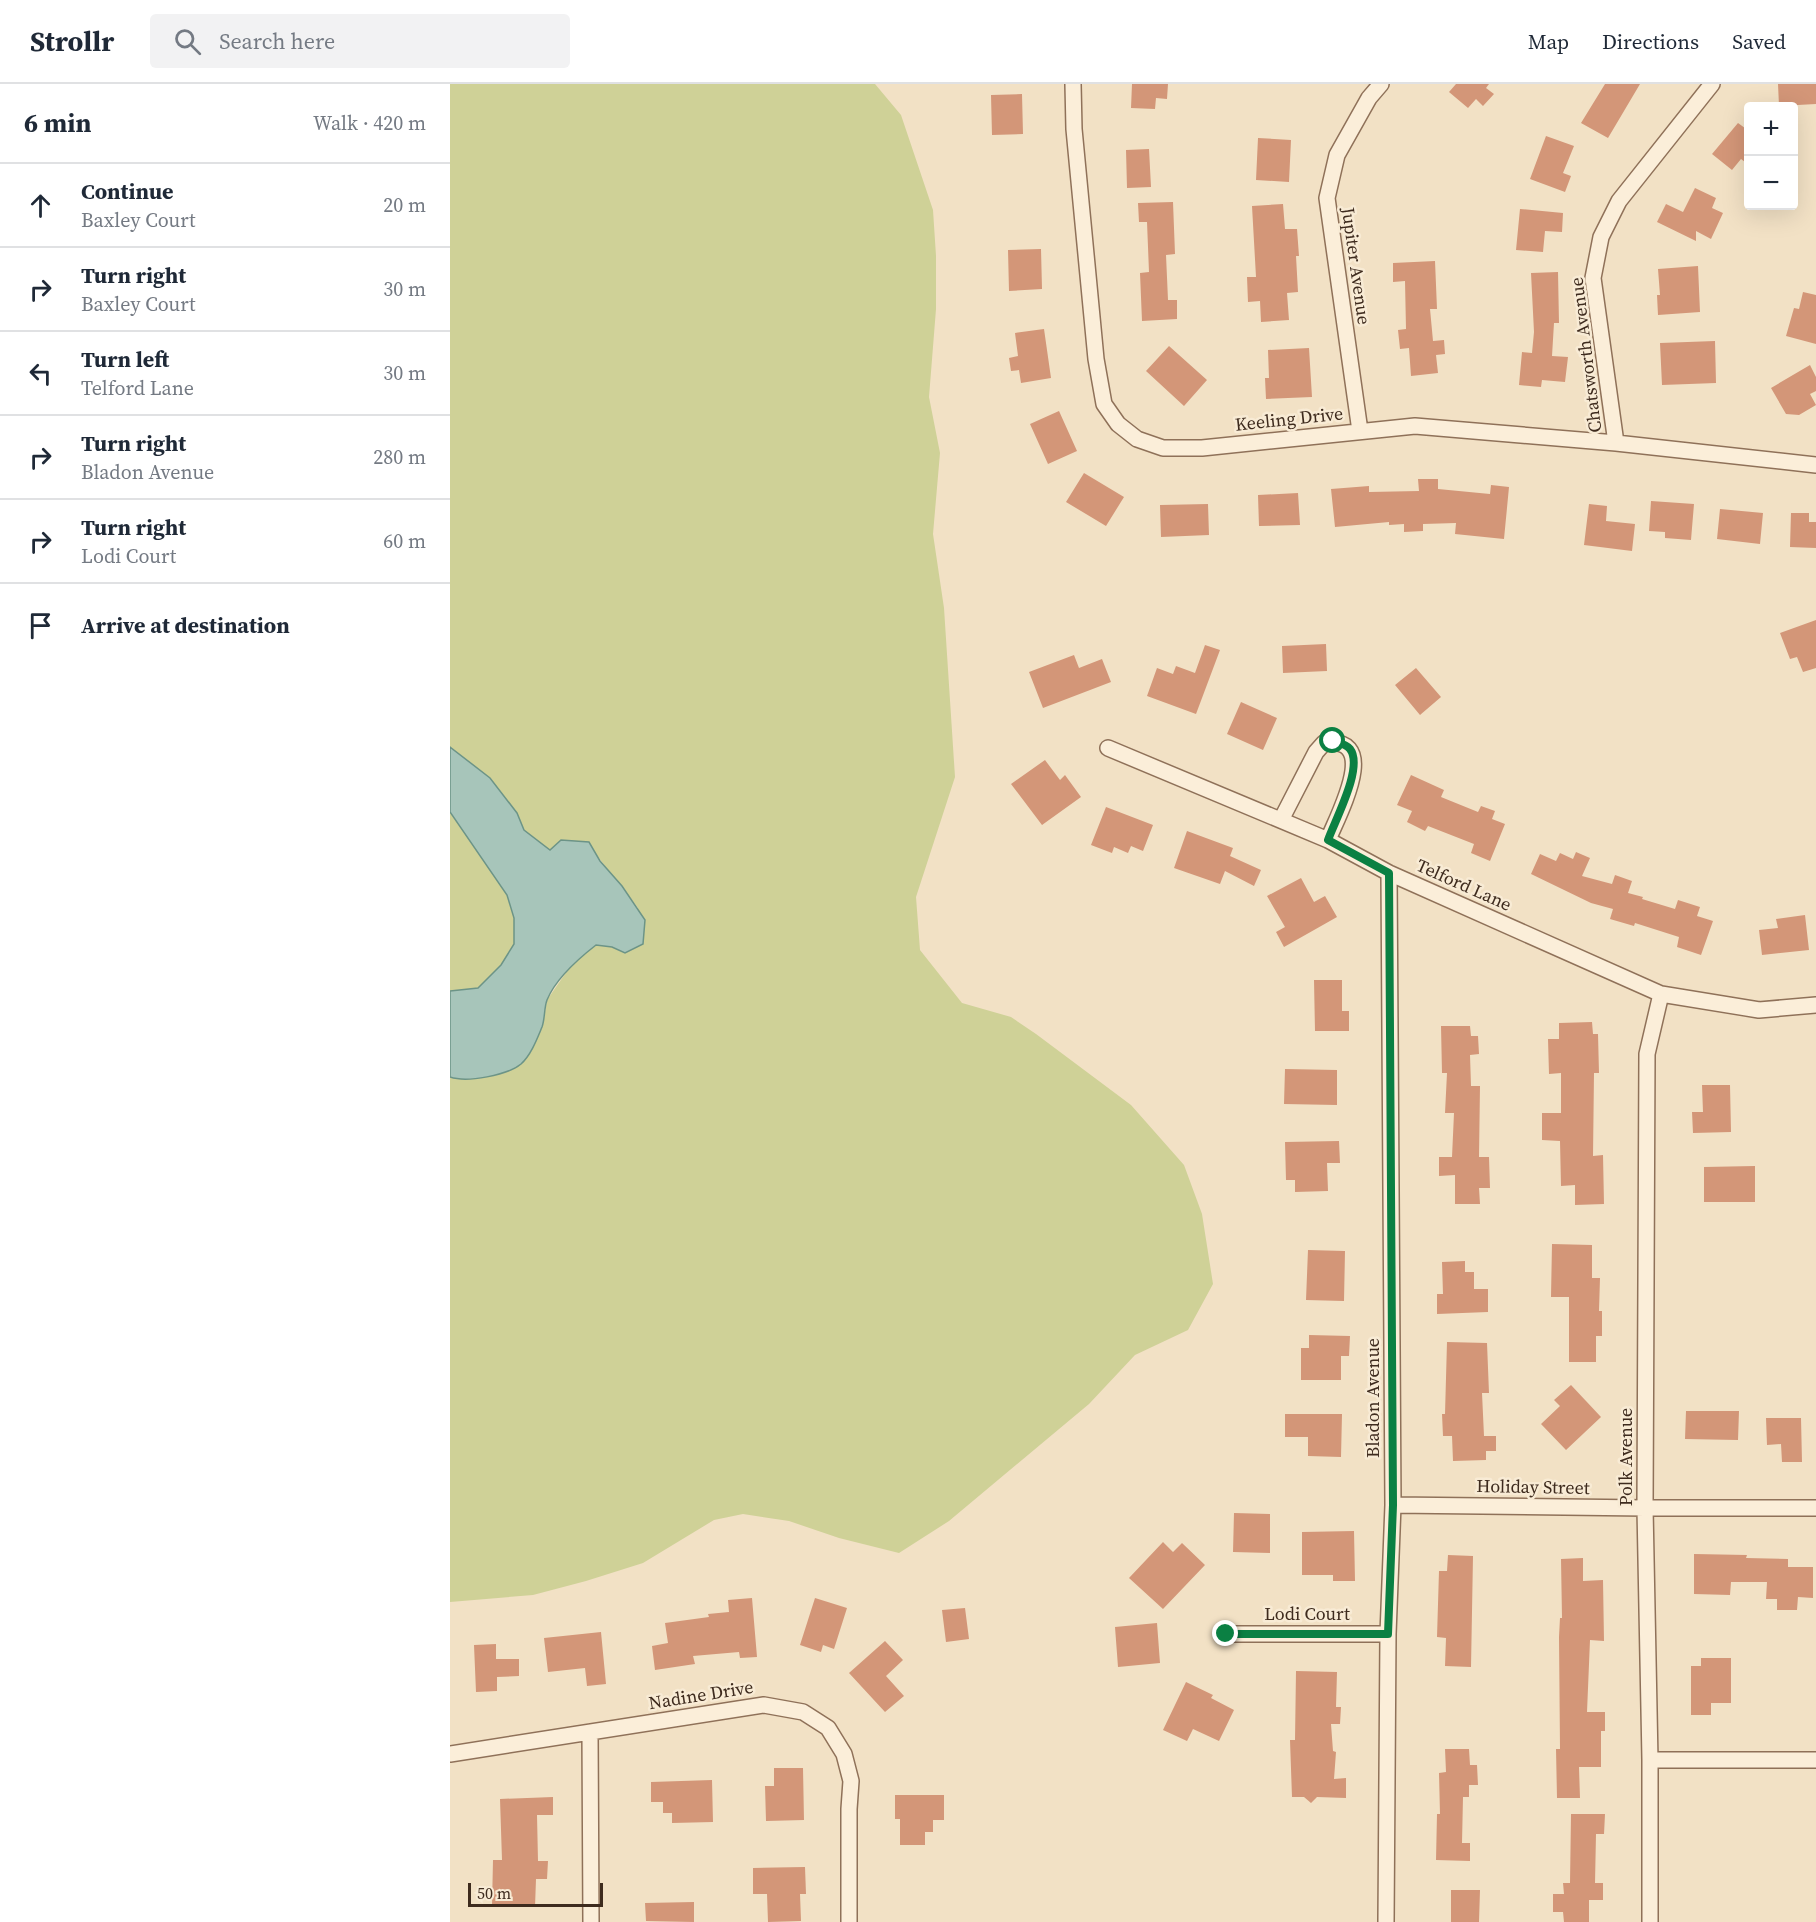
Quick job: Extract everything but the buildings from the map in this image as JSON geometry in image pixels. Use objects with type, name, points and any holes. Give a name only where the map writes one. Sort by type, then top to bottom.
[{"type":"street","name":"Keeling Drive","points":[[1073,84],[1074,129],[1096,359],[1104,404],[1118,424],[1137,439],[1163,448],[1202,448],[1415,426],[1616,443],[1816,465]]},
{"type":"street","name":"Jupiter Avenue","points":[[1360,431],[1327,198],[1337,155],[1369,98],[1381,84]]},
{"type":"street","name":"Chatsworth Avenue","points":[[1616,443],[1593,278],[1601,237],[1619,201],[1712,84]]},
{"type":"street","points":[[1281,820],[1316,753],[1324,743],[1333,741],[1342,744],[1350,749],[1354,760],[1354,772],[1328,840]]},
{"type":"street","name":"Telford Lane","points":[[1108,748],[1328,840],[1389,873],[1661,994],[1759,1010],[1816,1005]]},
{"type":"street","name":"Bladon Avenue","points":[[1386,1922],[1388,1634],[1393,1505],[1389,873]]},
{"type":"street","name":"Polk Avenue","points":[[1650,1922],[1650,1760],[1645,1508],[1647,1054],[1661,994]]},
{"type":"street","name":"Holiday Street","points":[[1393,1505],[1816,1508]]},
{"type":"street","name":"Lodi Court","points":[[1226,1634],[1388,1634]]},
{"type":"street","name":"Nadine Drive","points":[[450,1754],[764,1705],[803,1712],[828,1728],[844,1754],[851,1781],[849,1922]]},
{"type":"street","points":[[590,1732],[591,1922]]},
{"type":"street","points":[[1650,1760],[1816,1760]]},
{"type":"green space","points":[[450,84],[875,84],[901,115],[933,210],[936,309],[929,397],[940,453],[933,534],[944,608],[955,777],[916,897],[920,950],[962,1003],[1011,1017],[1036,1034],[1131,1105],[1184,1165],[1202,1214],[1213,1284],[1188,1330],[1135,1355],[1089,1404],[949,1521],[899,1553],[839,1538],[789,1521],[743,1514],[714,1520],[643,1563],[586,1581],[533,1595],[450,1602],[450,1077],[457,1079],[543,1025],[547,1000],[572,964],[596,945],[612,947],[625,953],[638,908],[589,843],[550,850],[524,830],[517,813],[490,778],[450,747]]},
{"type":"green space","points":[[450,812],[507,895],[514,918],[514,944],[501,965],[478,988],[450,992]]},
{"type":"water","points":[[450,747],[490,778],[517,813],[524,830],[550,850],[561,840],[589,842],[600,861],[622,886],[645,920],[643,944],[625,953],[612,947],[596,945],[562,977],[547,1000],[543,1024],[536,1042],[521,1064],[497,1075],[466,1079],[450,1077],[450,991],[478,988],[501,965],[514,944],[514,918],[507,895],[450,812]]},
{"type":"route","points":[[1226,1634],[1388,1634],[1393,1505],[1389,873],[1328,840],[1354,772],[1354,760],[1350,749],[1333,741]]}]
